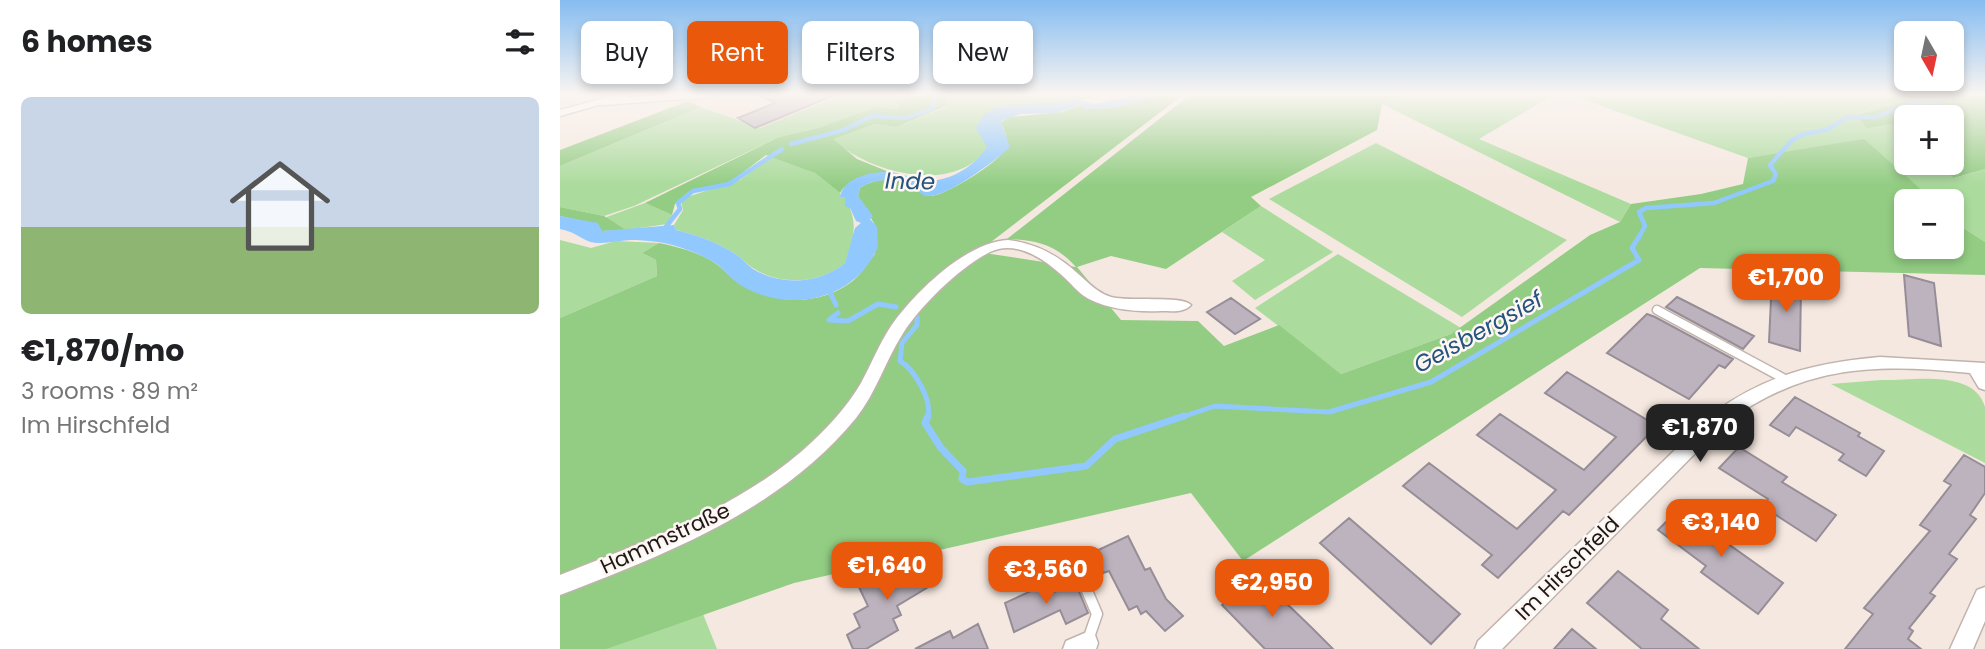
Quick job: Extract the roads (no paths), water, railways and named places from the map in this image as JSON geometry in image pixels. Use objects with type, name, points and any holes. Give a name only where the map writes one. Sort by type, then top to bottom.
[{"type":"street","name":"Hammstraße","points":[[560,585],[722,516],[793,467],[850,413],[907,317],[944,280],[992,245],[1025,244],[1058,264],[1091,295],[1126,307],[1183,305]]},
{"type":"street","name":"Im Hirschfeld","points":[[1486,649],[1737,402],[1783,378],[1819,370],[1876,365],[1982,373]]},
{"type":"street","points":[[1961,649],[1985,597]]},
{"type":"lane","points":[[1657,310],[1783,378]]},
{"type":"lane","points":[[1073,558],[1097,614],[1081,646]]},
{"type":"water","name":"Inde","points":[[978,124],[1002,124],[1010,147],[970,178],[945,192],[926,196],[913,187],[893,181],[873,182],[860,188],[858,196],[873,216],[870,219],[877,227],[878,247],[868,265],[854,279],[838,290],[819,297],[800,300],[761,295],[739,284],[709,259],[673,245],[637,240],[593,242],[560,229],[560,216],[598,223],[602,231],[674,225],[676,230],[725,248],[764,274],[788,280],[812,279],[845,263],[855,228],[861,223],[856,221],[850,208],[845,206],[845,197],[840,197],[847,185],[860,177],[875,173],[898,173],[931,181],[950,177],[975,161],[987,147],[976,128]]},
{"type":"waterway","points":[[791,144],[844,130],[855,124]]},
{"type":"waterway","name":"Geisbergsief","points":[[1639,237],[1645,226],[1639,212],[1646,208],[1714,203],[1773,181],[1776,174],[1770,165],[1791,141],[1803,134],[1826,130],[1836,124]]},
{"type":"waterway","points":[[665,228],[680,209],[678,203],[693,191],[729,184],[782,149]]},
{"type":"waterway","name":"Geisbergsief","points":[[1179,418],[1215,406],[1329,412],[1431,382],[1639,260],[1632,248],[1640,235]]},
{"type":"waterway","name":"Geisbergsief","points":[[829,290],[836,305]]},
{"type":"waterway","name":"Geisbergsief","points":[[838,313],[829,320],[848,321],[878,304],[896,307]]},
{"type":"waterway","name":"Geisbergsief","points":[[917,317],[917,325],[902,343],[900,361],[921,386],[928,403],[927,418]]},
{"type":"waterway","name":"Geisbergsief","points":[[928,416],[925,423],[941,448],[963,471],[962,479],[967,482],[1086,466],[1115,439],[1184,416]]}]
